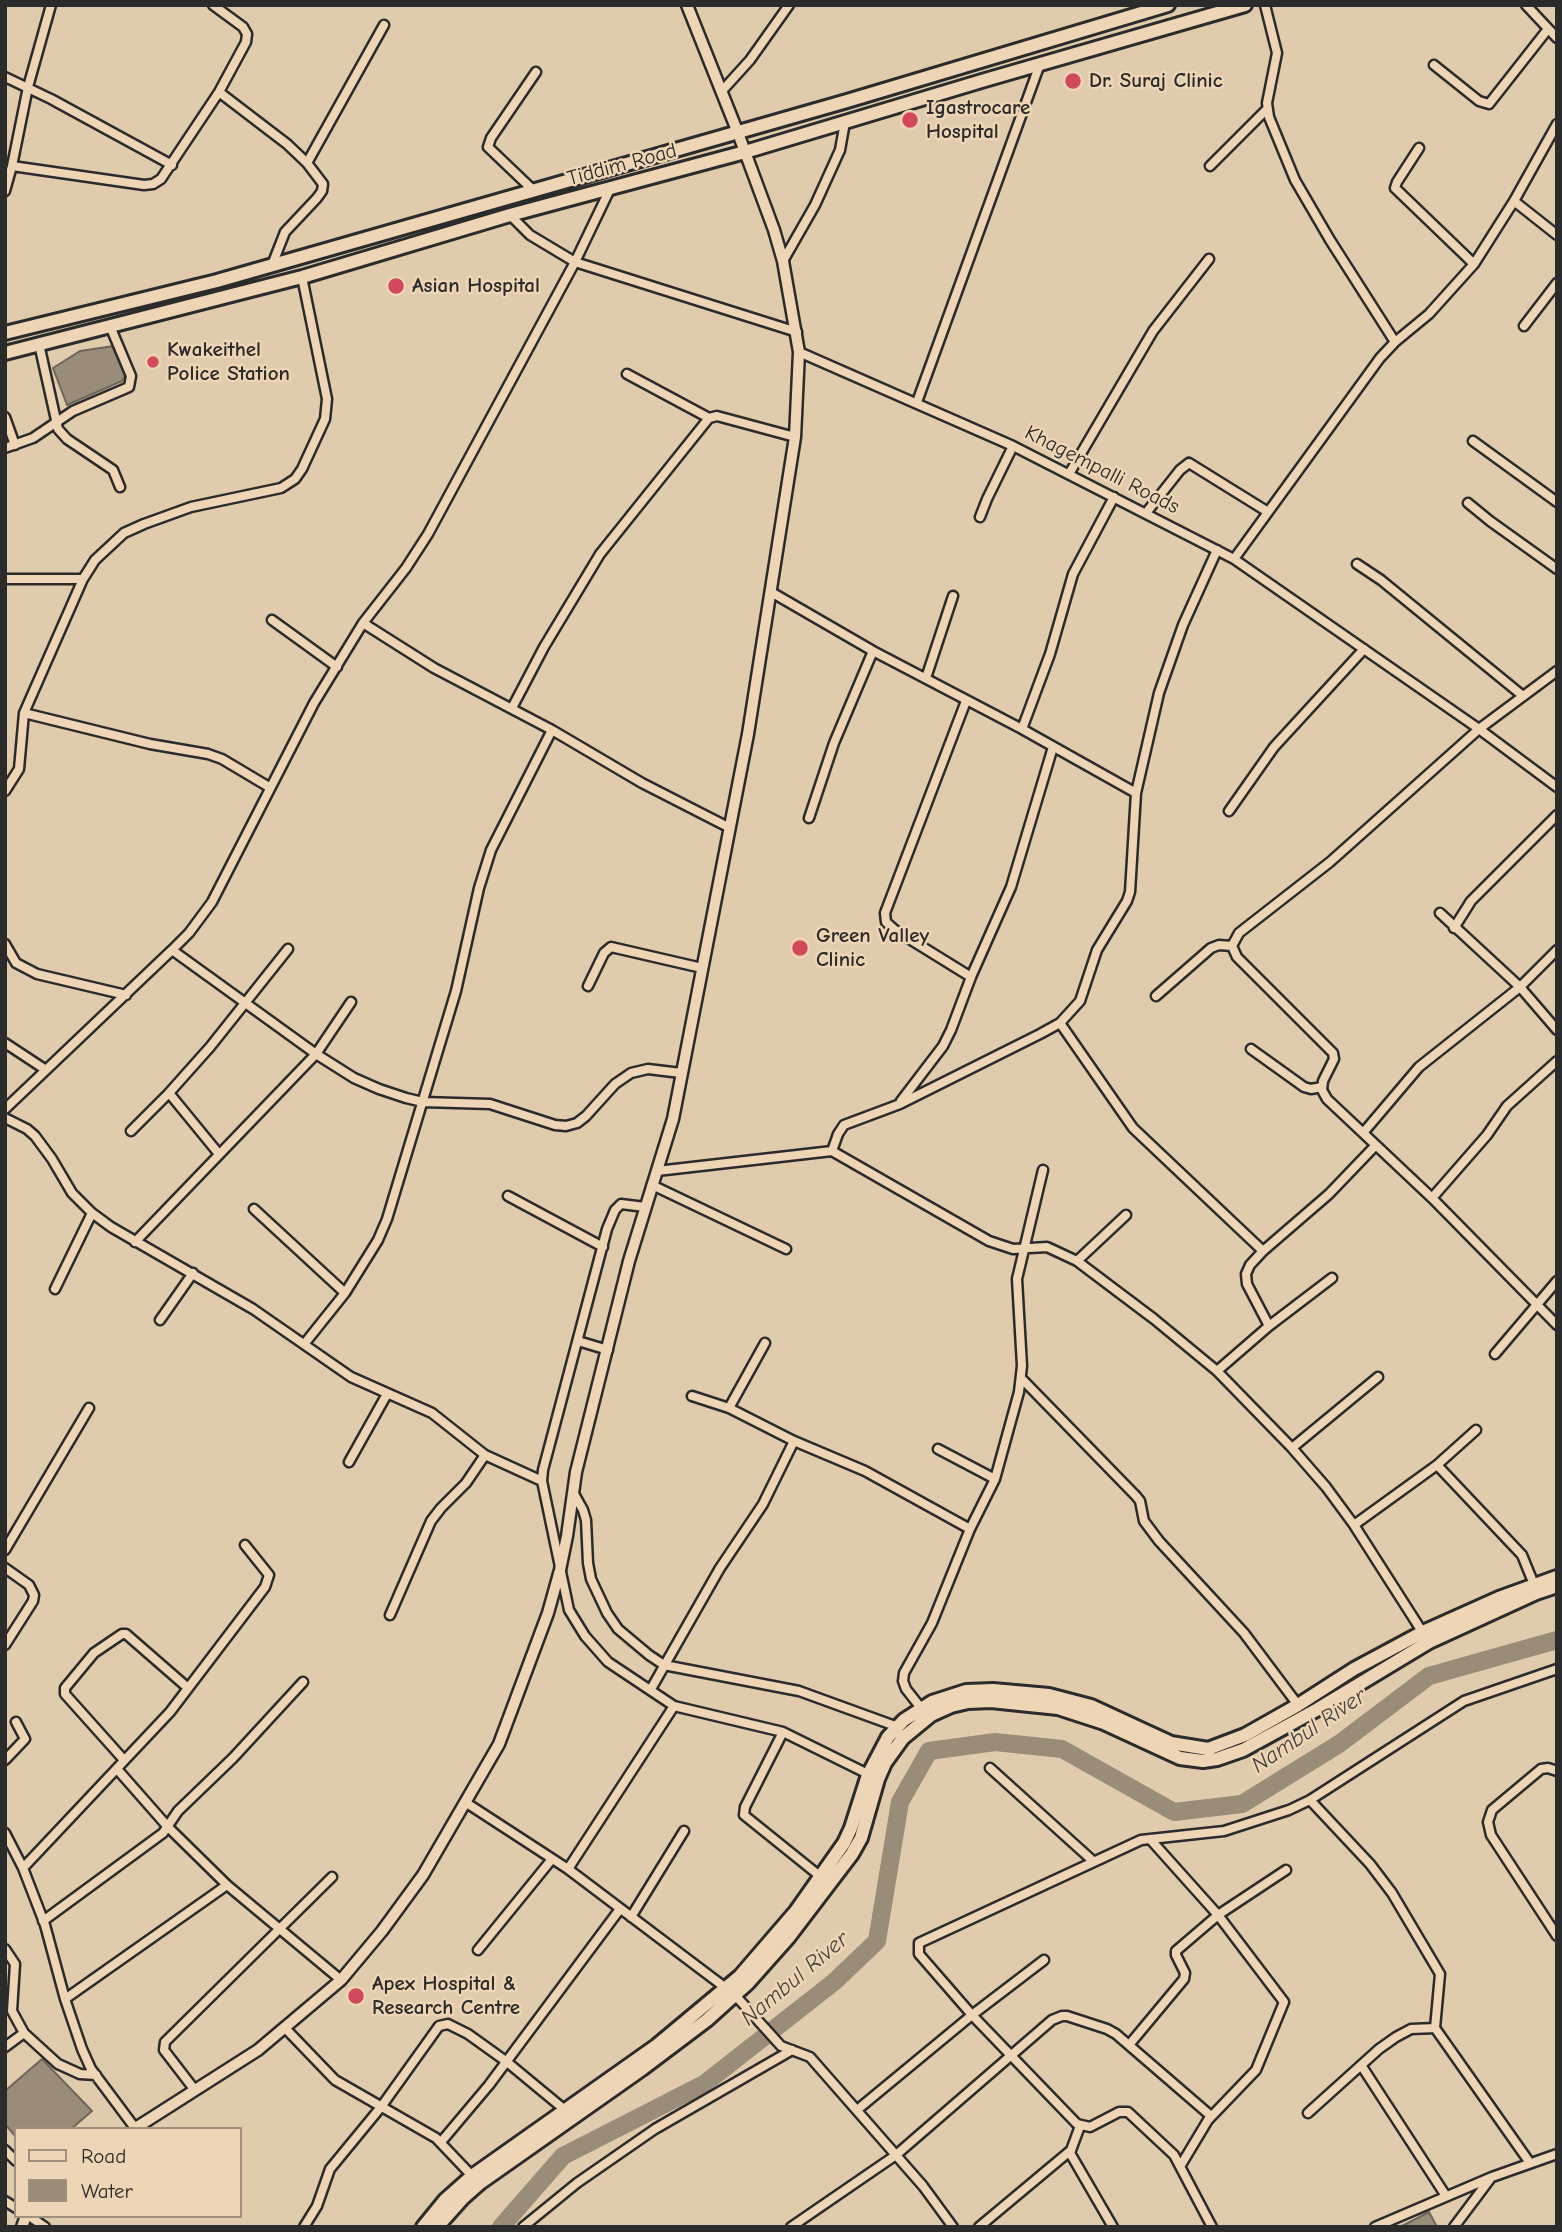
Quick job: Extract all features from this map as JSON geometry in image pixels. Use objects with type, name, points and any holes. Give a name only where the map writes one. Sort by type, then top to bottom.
[{"type":"highway","name":"Tiddim Road","points":[[5,333],[272,265],[738,132],[1168,5]]},
{"type":"highway","name":"Tiddim Road","points":[[5,353],[302,277],[510,215],[745,152],[1245,5]]},
{"type":"highway","points":[[437,2227],[476,2180],[565,2110],[730,1992],[821,1877],[851,1828],[888,1737],[920,1708],[966,1691],[993,1690],[1049,1695],[1091,1706],[1171,1743],[1208,1749],[1245,1735],[1354,1669],[1557,1577]]},
{"type":"highway","points":[[1535,1589],[1557,1586]]},
{"type":"highway","points":[[423,2227],[445,2200],[642,2069],[788,1938],[852,1854],[861,1838],[869,1816],[873,1777],[916,1726],[931,1715],[968,1702],[991,1701],[1058,1708],[1104,1723],[1180,1758],[1202,1761],[1217,1759],[1243,1750],[1318,1710],[1426,1637]]},
{"type":"street","points":[[5,191],[28,87],[51,5]]},
{"type":"street","points":[[12,166],[144,184],[153,184],[160,179],[219,92],[246,42],[247,34],[243,27],[213,5]]},
{"type":"street","points":[[136,2127],[258,2050],[341,1980],[383,1931],[424,1875],[499,1744],[548,1613],[560,1570],[572,1492],[604,1349],[643,1207],[673,1119],[730,828],[795,437],[799,352],[783,261],[738,132],[687,5]]},
{"type":"street","points":[[722,92],[750,60],[789,5]]},
{"type":"street","points":[[1265,5],[1277,52],[1267,109],[1295,180],[1395,342]]},
{"type":"street","points":[[1526,5],[1557,38]]},
{"type":"street","points":[[307,163],[384,25]]},
{"type":"street","points":[[1434,65],[1479,101],[1489,104],[1548,29]]},
{"type":"street","points":[[917,402],[1040,64]]},
{"type":"street","points":[[533,190],[492,153],[488,144],[536,72]]},
{"type":"street","points":[[5,77],[172,165]]},
{"type":"street","points":[[219,92],[279,138],[307,163],[323,184],[322,191],[285,232],[272,265]]},
{"type":"street","points":[[1210,166],[1267,109]]},
{"type":"street","points":[[783,261],[815,205],[840,150],[845,122]]},
{"type":"street","points":[[1234,559],[1380,358],[1429,314],[1474,264],[1514,201],[1557,124]]},
{"type":"street","points":[[1419,148],[1395,188],[1474,264]]},
{"type":"street","points":[[5,1109],[190,933],[212,902],[314,703],[363,623],[429,534],[575,262],[611,187]]},
{"type":"street","points":[[1514,201],[1557,235]]},
{"type":"street","points":[[510,215],[530,235],[575,262],[797,332]]},
{"type":"street","points":[[1069,474],[1153,331],[1209,259]]},
{"type":"street","points":[[5,791],[19,769],[24,713],[83,579],[95,560],[124,533],[191,507],[281,488],[295,479],[302,469],[325,419],[327,399],[302,277]]},
{"type":"street","points":[[1524,326],[1557,283]]},
{"type":"street","points":[[5,448],[33,438],[73,411],[129,387],[131,376],[110,326]]},
{"type":"street","points":[[39,344],[56,424],[67,439],[113,470],[120,487]]},
{"type":"street","name":"Khagempalli Roads","points":[[799,352],[1013,446],[1234,559],[1479,729],[1557,787]]},
{"type":"street","points":[[627,374],[709,418]]},
{"type":"street","points":[[512,708],[544,647],[600,554],[709,418],[717,416],[795,437]]},
{"type":"street","points":[[5,417],[15,446]]},
{"type":"street","points":[[1473,441],[1557,502]]},
{"type":"street","points":[[981,517],[1013,446]]},
{"type":"street","points":[[1146,513],[1180,470],[1189,463],[1268,512]]},
{"type":"street","points":[[1021,729],[1050,654],[1073,574],[1114,497]]},
{"type":"street","points":[[1468,503],[1557,569]]},
{"type":"street","points":[[832,1152],[844,1125],[900,1104],[1060,1023],[1080,1001],[1097,950],[1127,901],[1131,883],[1131,843],[1136,793],[1159,693],[1183,625],[1217,550]]},
{"type":"street","points":[[1357,564],[1381,580],[1523,696]]},
{"type":"street","points":[[5,579],[83,579]]},
{"type":"street","points":[[771,592],[873,651],[1136,793]]},
{"type":"street","points":[[926,678],[953,596]]},
{"type":"street","points":[[272,620],[337,667]]},
{"type":"street","points":[[363,623],[435,668],[552,730],[642,783],[730,828]]},
{"type":"street","points":[[1229,811],[1274,747],[1364,649]]},
{"type":"street","points":[[809,818],[834,743],[873,651]]},
{"type":"street","points":[[1232,946],[1239,933],[1330,862],[1479,729],[1557,671]]},
{"type":"street","points":[[966,701],[884,913],[886,922],[895,930],[971,976]]},
{"type":"street","points":[[24,713],[150,744],[208,754],[222,759],[269,787]]},
{"type":"street","points":[[305,1343],[345,1293],[378,1240],[387,1219],[456,992],[491,850],[552,730]]},
{"type":"street","points":[[900,1104],[943,1046],[970,983],[1011,887],[1053,747]]},
{"type":"street","points":[[1454,928],[1471,901],[1557,815]]},
{"type":"street","points":[[1440,913],[1520,988],[1557,1030]]},
{"type":"street","points":[[5,944],[16,963],[37,974],[126,995]]},
{"type":"street","points":[[1156,996],[1211,948],[1219,945],[1232,946]]},
{"type":"street","points":[[1232,946],[1237,957],[1333,1053],[1334,1059],[1322,1087],[1327,1099],[1432,1198],[1557,1325]]},
{"type":"street","points":[[588,986],[604,953],[611,947],[702,968]]},
{"type":"street","points":[[131,1130],[169,1093],[288,949]]},
{"type":"street","points":[[172,950],[316,1054],[354,1078],[379,1090],[423,1102],[490,1104],[566,1126],[586,1116],[615,1084],[631,1073],[648,1069],[681,1073]]},
{"type":"street","points":[[1363,1133],[1419,1067],[1520,988],[1557,950]]},
{"type":"street","points":[[135,1242],[316,1054],[351,1002]]},
{"type":"street","points":[[1060,1023],[1133,1128],[1263,1251]]},
{"type":"street","points":[[5,1043],[46,1070]]},
{"type":"street","points":[[1251,1049],[1304,1087],[1322,1087]]},
{"type":"street","points":[[1432,1198],[1487,1135],[1507,1106],[1557,1061]]},
{"type":"street","points":[[169,1093],[219,1154]]},
{"type":"street","points":[[5,1118],[35,1136],[72,1193],[92,1213],[135,1242],[192,1273],[305,1343],[351,1377],[432,1413],[485,1455],[542,1481]]},
{"type":"street","points":[[1269,1326],[1247,1284],[1246,1274],[1263,1251],[1322,1202],[1375,1146]]},
{"type":"street","points":[[657,1171],[832,1152],[989,1241],[1003,1247],[1023,1250],[1047,1247],[1077,1261],[1217,1371],[1292,1448],[1354,1525],[1426,1637]]},
{"type":"street","points":[[920,1708],[906,1689],[904,1673],[932,1623],[970,1529],[995,1479],[1022,1379],[1017,1287],[1023,1250],[1043,1170]]},
{"type":"street","points":[[652,1185],[786,1249]]},
{"type":"street","points":[[508,1196],[603,1247]]},
{"type":"street","points":[[643,1207],[627,1203],[621,1204],[615,1210],[558,1410],[542,1481],[569,1610],[585,1636],[608,1662],[674,1706],[783,1731],[873,1777]]},
{"type":"street","points":[[254,1209],[345,1293]]},
{"type":"street","points":[[55,1289],[92,1213]]},
{"type":"street","points":[[1077,1261],[1126,1215]]},
{"type":"street","points":[[160,1320],[192,1273]]},
{"type":"street","points":[[1217,1371],[1269,1326],[1332,1278]]},
{"type":"street","points":[[1494,1354],[1557,1281]]},
{"type":"street","points":[[578,1341],[604,1349]]},
{"type":"street","points":[[729,1408],[765,1342]]},
{"type":"street","points":[[1292,1448],[1378,1377]]},
{"type":"street","points":[[1022,1379],[1136,1496],[1142,1506],[1144,1521],[1159,1541],[1244,1633],[1298,1705]]},
{"type":"street","points":[[349,1462],[387,1394]]},
{"type":"street","points":[[692,1396],[729,1408],[794,1441],[865,1471],[970,1529]]},
{"type":"street","points":[[5,1550],[89,1408]]},
{"type":"street","points":[[1354,1525],[1437,1465],[1476,1430]]},
{"type":"street","points":[[651,1689],[720,1567],[764,1504],[794,1441]]},
{"type":"street","points":[[938,1449],[995,1479]]},
{"type":"street","points":[[390,1615],[431,1521],[471,1476],[485,1455]]},
{"type":"street","points":[[1437,1465],[1522,1555],[1535,1589]]},
{"type":"street","points":[[572,1492],[586,1520],[591,1579],[607,1613],[635,1646],[664,1665],[790,1689],[898,1727]]},
{"type":"street","points":[[23,1868],[170,1712],[269,1579],[245,1545]]},
{"type":"street","points":[[5,1568],[29,1585],[34,1595],[33,1601],[5,1645]]},
{"type":"street","points":[[124,1760],[65,1694],[65,1688],[94,1653],[126,1634],[188,1688]]},
{"type":"street","points":[[1212,2227],[1174,2155],[1128,2112],[1119,2112],[1090,2127],[1080,2126],[972,2015],[919,1954],[919,1943],[1141,1840],[1224,1831],[1268,1818],[1310,1800],[1464,1701],[1557,1669]]},
{"type":"street","points":[[43,1921],[158,1837],[178,1811],[233,1758],[303,1682]]},
{"type":"street","points":[[568,1869],[674,1706]]},
{"type":"street","points":[[5,1760],[26,1739],[16,1722]]},
{"type":"street","points":[[783,1731],[745,1807],[744,1815],[821,1877]]},
{"type":"street","points":[[990,1768],[1093,1861]]},
{"type":"street","points":[[117,1769],[168,1827],[227,1885],[341,1980]]},
{"type":"street","points":[[1557,1771],[1541,1769],[1492,1810],[1488,1822],[1491,1835],[1557,1936]]},
{"type":"street","points":[[1310,1800],[1382,1879],[1438,1970],[1440,1980],[1435,2028],[1531,2163]]},
{"type":"street","points":[[465,1802],[568,1869],[730,1992],[781,2046],[810,2057],[923,2186],[953,2227]]},
{"type":"street","points":[[631,1917],[684,1831]]},
{"type":"street","points":[[5,1833],[23,1868],[43,1921],[82,2049],[96,2075],[133,2127]]},
{"type":"street","points":[[1150,1839],[1219,1915],[1284,2002],[1256,2070],[1211,2116],[1181,2165]]},
{"type":"street","points":[[478,1950],[552,1859]]},
{"type":"street","points":[[1129,2045],[1184,1979],[1185,1973],[1176,1951],[1219,1915],[1286,1870]]},
{"type":"street","points":[[194,2089],[164,2050],[164,2042],[332,1877]]},
{"type":"street","points":[[65,1999],[227,1885]]},
{"type":"street","points":[[442,2142],[507,2062],[621,1909]]},
{"type":"street","points":[[5,1949],[15,1964],[12,2011],[23,2033],[58,2064],[80,2074],[96,2075]]},
{"type":"street","points":[[857,2110],[972,2015],[1044,1960]]},
{"type":"street","points":[[791,2227],[896,2155],[1052,2020],[1062,2016],[1068,2015],[1107,2029],[1211,2116]]},
{"type":"street","points":[[304,2227],[317,2206],[330,2169],[381,2107],[426,2042],[443,2024],[455,2026],[507,2062],[565,2110]]},
{"type":"street","points":[[285,2028],[335,2080],[442,2142],[476,2180]]},
{"type":"street","points":[[1308,2113],[1361,2065],[1406,2031],[1435,2028]]},
{"type":"street","points":[[5,2047],[23,2033]]},
{"type":"street","points":[[523,2227],[577,2183],[655,2129],[793,2050]]},
{"type":"street","points":[[1361,2065],[1446,2196]]},
{"type":"street","points":[[979,2227],[1070,2151],[1080,2126]]},
{"type":"street","points":[[1070,2151],[1112,2227]]},
{"type":"street","points":[[1375,2227],[1492,2177],[1557,2154]]},
{"type":"street","points":[[1454,2227],[1492,2177]]},
{"type":"water","points":[[114,346],[126,374],[122,381],[67,405],[53,368],[80,351]]},
{"type":"water","points":[[42,2059],[92,2111],[73,2127],[14,2127],[14,2135],[5,2124],[5,2091]]},
{"type":"water","points":[[1429,2212],[1437,2227],[1400,2227]]},
{"type":"waterway","name":"Nambul River","points":[[501,2227],[563,2156],[704,2084],[834,1982],[877,1941],[900,1802],[929,1751],[995,1742],[1062,1749],[1174,1812],[1242,1804],[1339,1744],[1429,1676],[1557,1640]]},
{"type":"place","name":"Dr. Suraj Clinic","points":[[1073,81]]},
{"type":"place","name":"Igastrocare Hospital","points":[[910,120]]},
{"type":"place","name":"Asian Hospital","points":[[396,286]]},
{"type":"place","name":"Kwakeithel Police Station","points":[[153,362]]},
{"type":"place","name":"Green Valley Clinic","points":[[800,948]]},
{"type":"place","name":"Apex Hospital & Research Centre","points":[[356,1996]]}]
